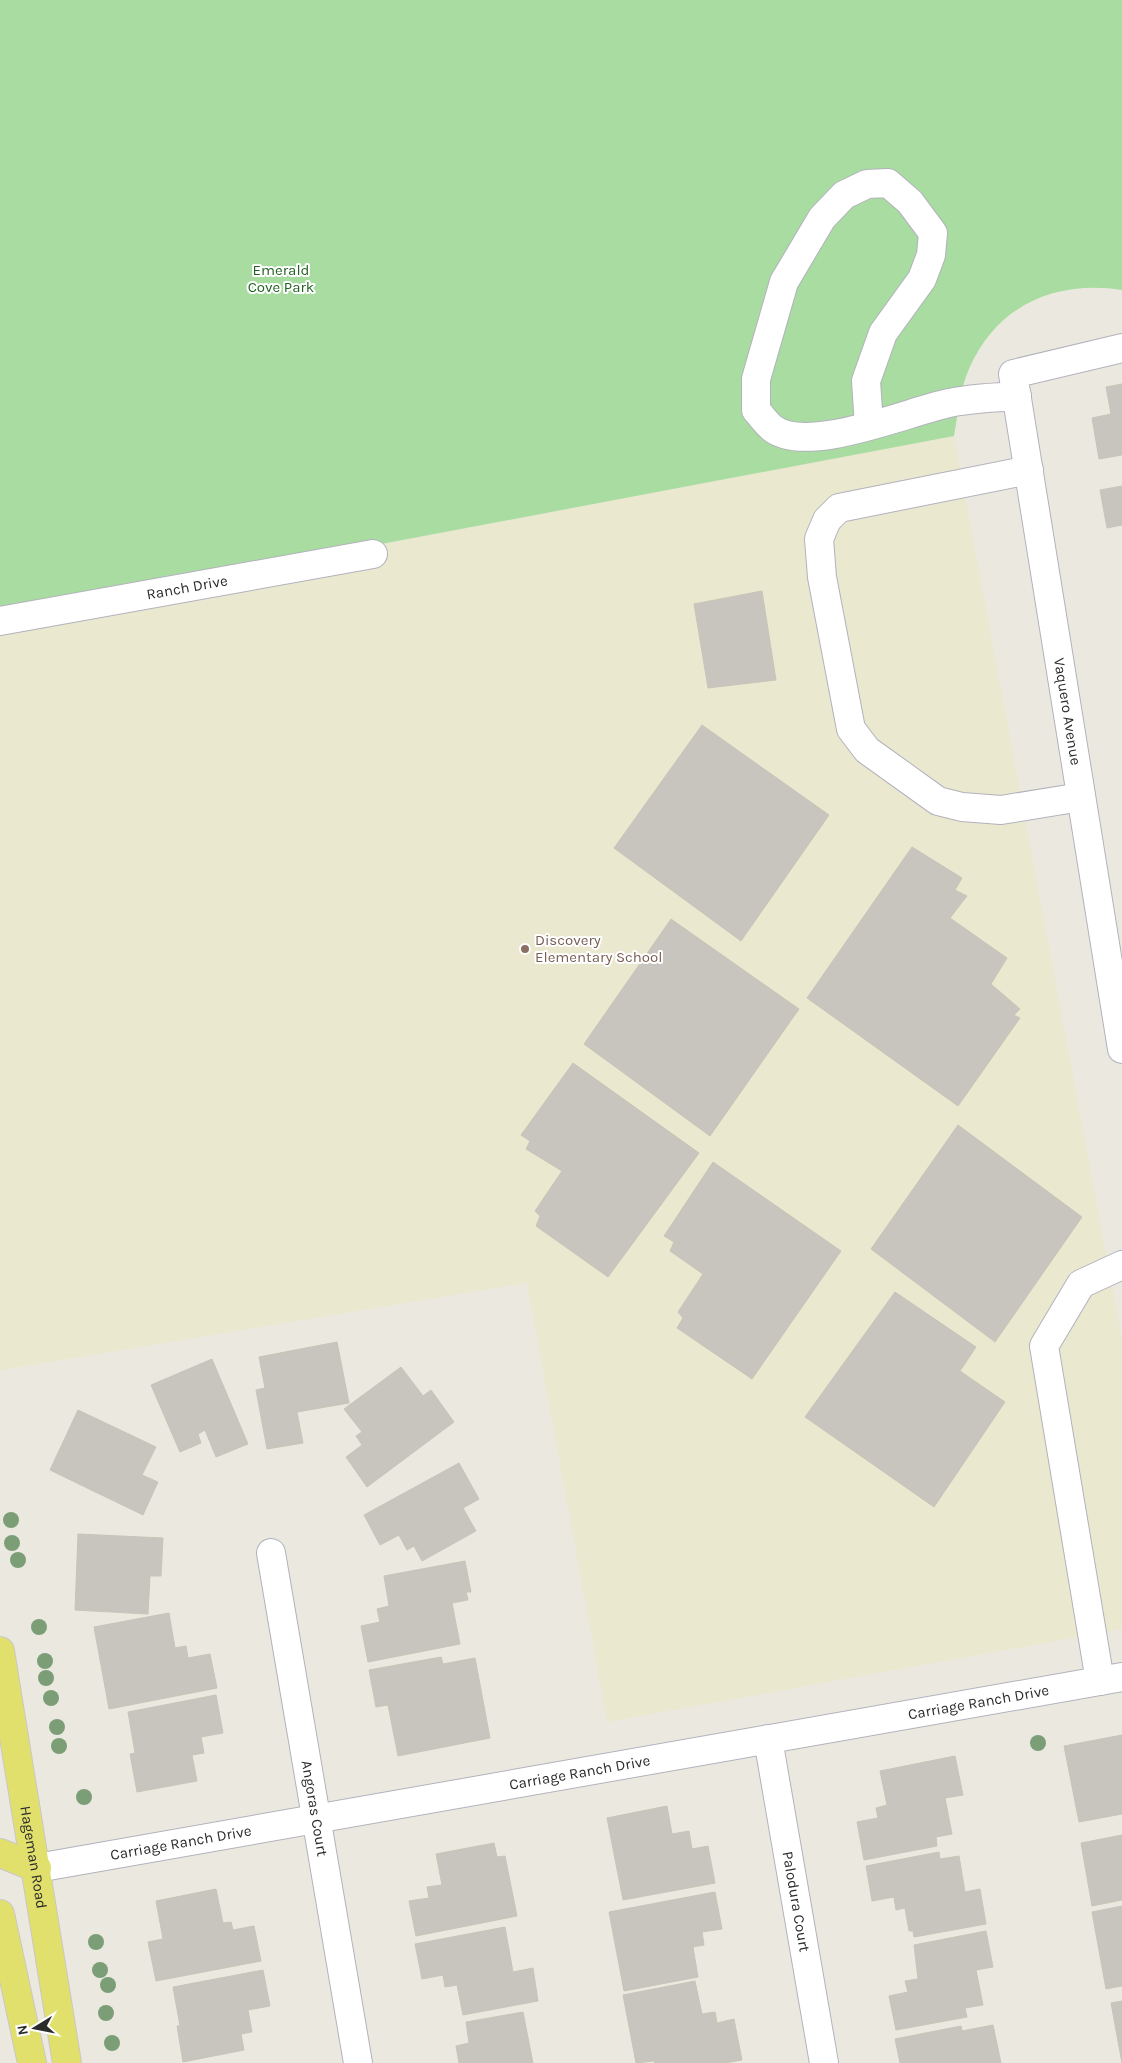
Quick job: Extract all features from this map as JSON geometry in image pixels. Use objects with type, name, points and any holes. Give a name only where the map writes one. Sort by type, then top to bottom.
[{"type":"main road","name":"Hageman Road","points":[[0,1651],[37,1868],[67,2063]]},
{"type":"main road","points":[[0,1853],[37,1868]]},
{"type":"main road","points":[[0,1914],[32,2063]]},
{"type":"street","points":[[869,426],[866,381],[883,333],[922,279],[931,254],[933,233],[910,202],[888,184],[867,184],[844,195],[822,218],[784,282],[756,379],[756,410],[772,428],[789,436],[814,437],[869,426],[1015,384],[1122,348]]},
{"type":"street","name":"Vaquero Avenue","points":[[1015,384],[1122,1049]]},
{"type":"street","points":[[1029,470],[840,508],[827,520],[819,539],[822,577],[851,729],[866,750],[938,801],[962,807],[1001,810],[1082,796]]},
{"type":"street","name":"Ranch Drive","points":[[0,621],[373,554]]},
{"type":"street","points":[[1111,1679],[1044,1346],[1080,1284],[1122,1265]]},
{"type":"street","name":"Angoras Court","points":[[271,1553],[358,2063]]},
{"type":"street","name":"Carriage Ranch Drive","points":[[37,1868],[1111,1679]]},
{"type":"street","name":"Palodura Court","points":[[768,1739],[824,2063]]},
{"type":"shaded area","name":"Discovery Elementary School","points":[[954,436],[1122,1339],[1122,1629],[607,1722],[527,1283],[0,1370],[0,616]]},
{"type":"green space","name":"Emerald Cove Park","points":[[0,0],[1122,0],[1122,290],[1074,289],[1052,294],[1031,302],[1012,313],[995,328],[981,347],[969,369],[961,393],[954,436],[0,616]]},
{"type":"building","points":[[1122,384],[1122,455],[1099,459],[1092,418],[1111,414],[1106,387]]},
{"type":"building","points":[[1122,486],[1122,525],[1107,528],[1100,490]]},
{"type":"building","points":[[762,591],[776,680],[708,688],[694,604]]},
{"type":"building","points":[[702,725],[829,815],[741,941],[614,848]]},
{"type":"building","points":[[912,847],[962,878],[955,890],[967,896],[950,918],[1007,958],[991,984],[1020,1009],[1014,1015],[1020,1018],[958,1106],[807,998]]},
{"type":"building","points":[[671,919],[799,1009],[710,1136],[584,1044]]},
{"type":"building","points":[[573,1063],[699,1153],[608,1277],[536,1226],[540,1216],[535,1211],[562,1171],[526,1149],[530,1141],[521,1135]]},
{"type":"building","points":[[958,1125],[1082,1217],[995,1342],[871,1249]]},
{"type":"building","points":[[713,1162],[841,1251],[752,1379],[677,1328],[683,1318],[678,1312],[703,1274],[670,1251],[674,1242],[664,1236]]},
{"type":"building","points":[[895,1292],[976,1347],[960,1371],[1005,1402],[934,1507],[805,1417]]},
{"type":"building","points":[[337,1342],[349,1403],[297,1412],[303,1443],[267,1449],[256,1390],[265,1388],[259,1357]]},
{"type":"building","points":[[212,1359],[248,1444],[216,1457],[205,1430],[198,1434],[201,1443],[180,1452],[151,1385]]},
{"type":"building","points":[[401,1367],[423,1396],[431,1390],[454,1422],[367,1487],[346,1457],[362,1445],[356,1436],[362,1432],[344,1409]]},
{"type":"building","points":[[78,1410],[156,1447],[142,1475],[158,1482],[143,1515],[50,1470]]},
{"type":"building","points":[[459,1463],[479,1499],[463,1508],[476,1531],[422,1561],[414,1546],[407,1550],[399,1535],[380,1545],[364,1515]]},
{"type":"building","points":[[78,1534],[163,1538],[161,1576],[150,1576],[148,1614],[75,1610]]},
{"type":"building","points":[[465,1561],[471,1592],[466,1592],[468,1600],[452,1603],[460,1644],[368,1662],[361,1626],[380,1622],[377,1609],[389,1606],[384,1576]]},
{"type":"building","points":[[169,1613],[175,1648],[186,1646],[188,1658],[210,1654],[217,1688],[109,1709],[94,1627]]},
{"type":"building","points":[[441,1657],[443,1664],[475,1658],[490,1738],[398,1756],[388,1705],[376,1707],[369,1670]]},
{"type":"building","points":[[216,1695],[223,1733],[201,1737],[204,1753],[192,1755],[197,1781],[137,1792],[130,1754],[135,1753],[128,1712]]},
{"type":"building","points":[[1122,1735],[1122,1814],[1079,1822],[1064,1746]]},
{"type":"building","points":[[955,1756],[963,1795],[945,1798],[952,1834],[936,1837],[937,1846],[864,1860],[857,1822],[878,1818],[876,1808],[887,1805],[880,1771]]},
{"type":"building","points":[[667,1806],[672,1834],[689,1831],[692,1849],[708,1846],[715,1883],[623,1900],[607,1818]]},
{"type":"building","points":[[1122,1835],[1122,1900],[1092,1906],[1081,1843]]},
{"type":"building","points":[[494,1843],[497,1857],[505,1856],[517,1916],[416,1936],[409,1901],[429,1898],[427,1887],[442,1885],[436,1854]]},
{"type":"building","points":[[939,1852],[940,1859],[959,1856],[965,1892],[980,1889],[986,1924],[914,1937],[913,1931],[909,1931],[905,1908],[896,1910],[894,1897],[872,1901],[866,1866]]},
{"type":"building","points":[[216,1889],[223,1923],[231,1922],[233,1930],[254,1926],[261,1961],[156,1981],[148,1942],[163,1939],[156,1901]]},
{"type":"building","points":[[715,1892],[722,1929],[702,1932],[704,1945],[693,1947],[698,1977],[624,1991],[609,1912]]},
{"type":"building","points":[[1122,1906],[1122,1986],[1106,1989],[1092,1912]]},
{"type":"building","points":[[505,1927],[513,1972],[533,1968],[538,2001],[463,2015],[457,1985],[445,1987],[443,1975],[422,1979],[415,1944]]},
{"type":"building","points":[[986,1931],[993,1967],[976,1970],[983,2005],[965,2008],[967,2017],[896,2030],[889,1996],[908,1992],[905,1981],[918,1979],[914,1945]]},
{"type":"building","points":[[263,1970],[270,2006],[248,2010],[252,2032],[241,2034],[244,2050],[183,2062],[177,2026],[180,2026],[173,1987]]},
{"type":"building","points":[[695,1981],[702,2014],[715,2012],[717,2023],[734,2019],[742,2060],[725,2063],[655,2063],[654,2061],[636,2063],[623,1995]]},
{"type":"building","points":[[1122,2001],[1122,2063],[1111,2003]]},
{"type":"building","points":[[523,2012],[533,2063],[459,2063],[456,2046],[469,2043],[466,2022]]},
{"type":"building","points":[[993,2025],[1001,2063],[900,2063],[895,2039],[961,2026],[962,2031]]},
{"type":"place","name":"Discovery Elementary School","points":[[525,949]]}]
